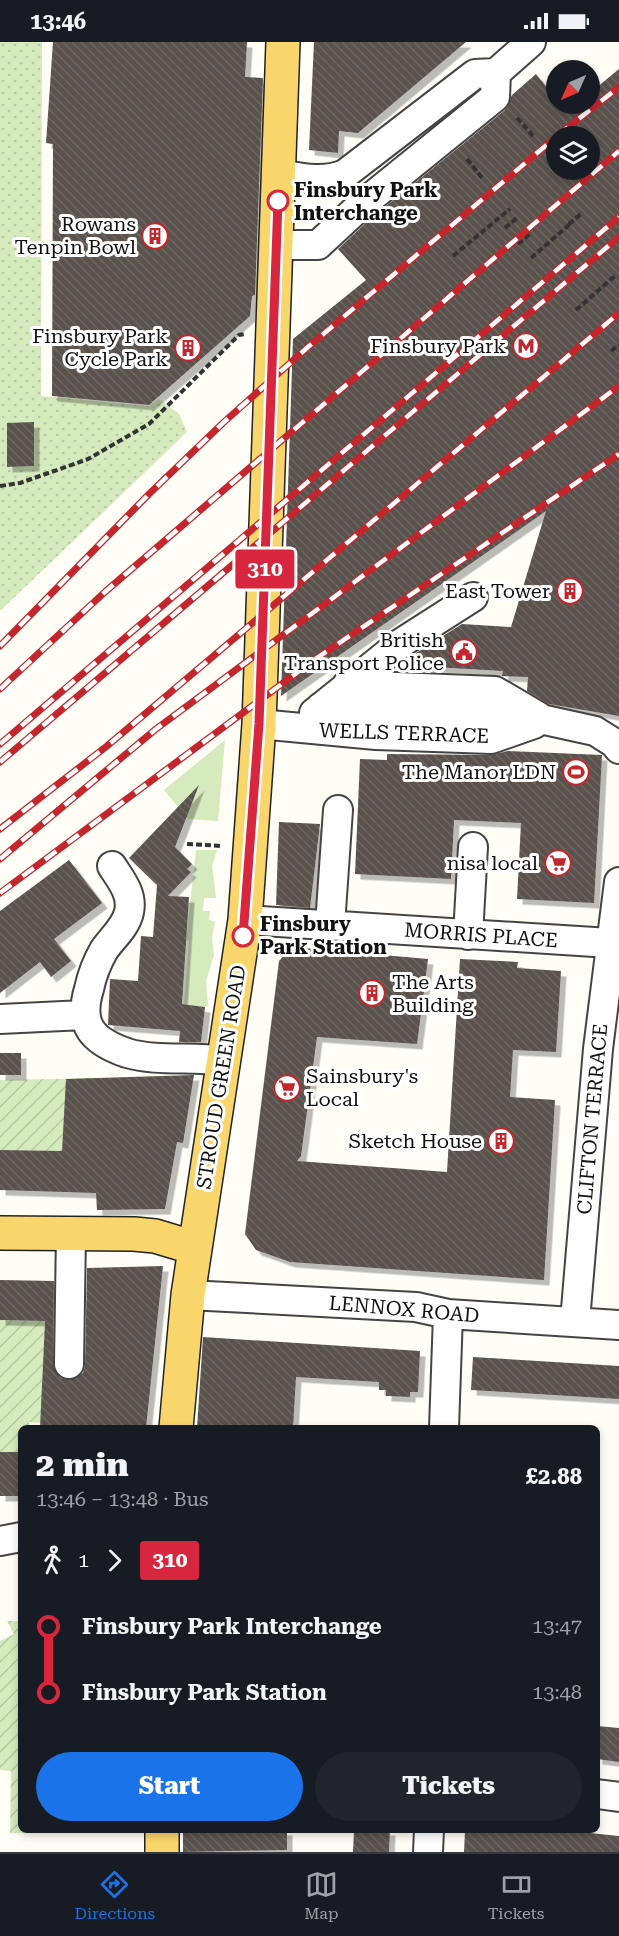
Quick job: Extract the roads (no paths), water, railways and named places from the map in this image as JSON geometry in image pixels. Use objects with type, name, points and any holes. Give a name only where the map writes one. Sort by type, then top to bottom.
[{"type":"main road","name":"STROUD GREEN ROAD","points":[[176,1425],[188,1295],[245,920],[259,724],[283,42]]},
{"type":"main road","points":[[0,1233],[154,1236],[195,1248]]},
{"type":"main road","points":[[162,1833],[162,1852]]},
{"type":"street","points":[[280,174],[317,180],[333,179],[345,174],[475,74],[496,73],[531,42]]},
{"type":"street","points":[[276,245],[318,245],[359,207],[495,97],[496,73]]},
{"type":"street","name":"WELLS TERRACE","points":[[297,728],[401,643],[473,597]]},
{"type":"street","name":"WELLS TERRACE","points":[[347,685],[495,691],[545,720]]},
{"type":"street","name":"WELLS TERRACE","points":[[321,707],[545,720],[595,731],[619,749]]},
{"type":"street","name":"WELLS TERRACE","points":[[259,724],[376,735],[491,739],[545,720]]},
{"type":"street","points":[[330,925],[338,810]]},
{"type":"street","points":[[452,942],[473,847]]},
{"type":"street","points":[[112,866],[129,895],[129,913],[104,951],[93,973],[84,1015],[88,1029],[98,1038],[127,1053],[147,1057],[223,1061]]},
{"type":"street","name":"CLIFTON TERRACE","points":[[575,1321],[609,1050],[609,943],[619,882]]},
{"type":"street","name":"MORRIS PLACE","points":[[245,920],[330,925],[452,942],[609,943]]},
{"type":"street","points":[[0,1019],[84,1015]]},
{"type":"street","points":[[69,1364],[71,1233]]},
{"type":"street","name":"LENNOX ROAD","points":[[188,1295],[416,1307],[448,1314],[619,1325]]},
{"type":"street","points":[[444,1425],[448,1314]]},
{"type":"street","points":[[0,1541],[18,1538]]},
{"type":"street","points":[[600,1794],[619,1797]]},
{"type":"street","points":[[428,1852],[429,1833]]},
{"type":"railway","points":[[570,126],[619,87]]},
{"type":"railway","points":[[0,646],[149,494],[224,422],[308,347],[546,145]]},
{"type":"railway","points":[[0,689],[106,591],[619,151]]},
{"type":"railway","points":[[0,744],[619,217]]},
{"type":"railway","points":[[0,762],[619,237]]},
{"type":"railway","points":[[0,829],[107,746],[619,313]]},
{"type":"railway","points":[[0,859],[156,729],[619,386]]},
{"type":"railway","points":[[0,893],[314,660],[619,454]]},
{"type":"place","name":"Finsbury Park Interchange","points":[[278,201]]},
{"type":"place","name":"Rowans Tenpin Bowl","points":[[155,236]]},
{"type":"place","name":"Finsbury Park","points":[[526,346]]},
{"type":"place","name":"Finsbury Park Cycle Park","points":[[188,348]]},
{"type":"place","name":"East Tower","points":[[570,591]]},
{"type":"place","name":"British Transport Police","points":[[464,652]]},
{"type":"place","name":"The Manor LDN","points":[[576,772]]},
{"type":"place","name":"nisa local","points":[[558,863]]},
{"type":"place","name":"Finsbury Park Station","points":[[243,936]]},
{"type":"place","name":"The Arts Building","points":[[372,993]]},
{"type":"place","name":"Sainsbury's Local","points":[[287,1088]]},
{"type":"place","name":"Sketch House","points":[[501,1141]]}]
